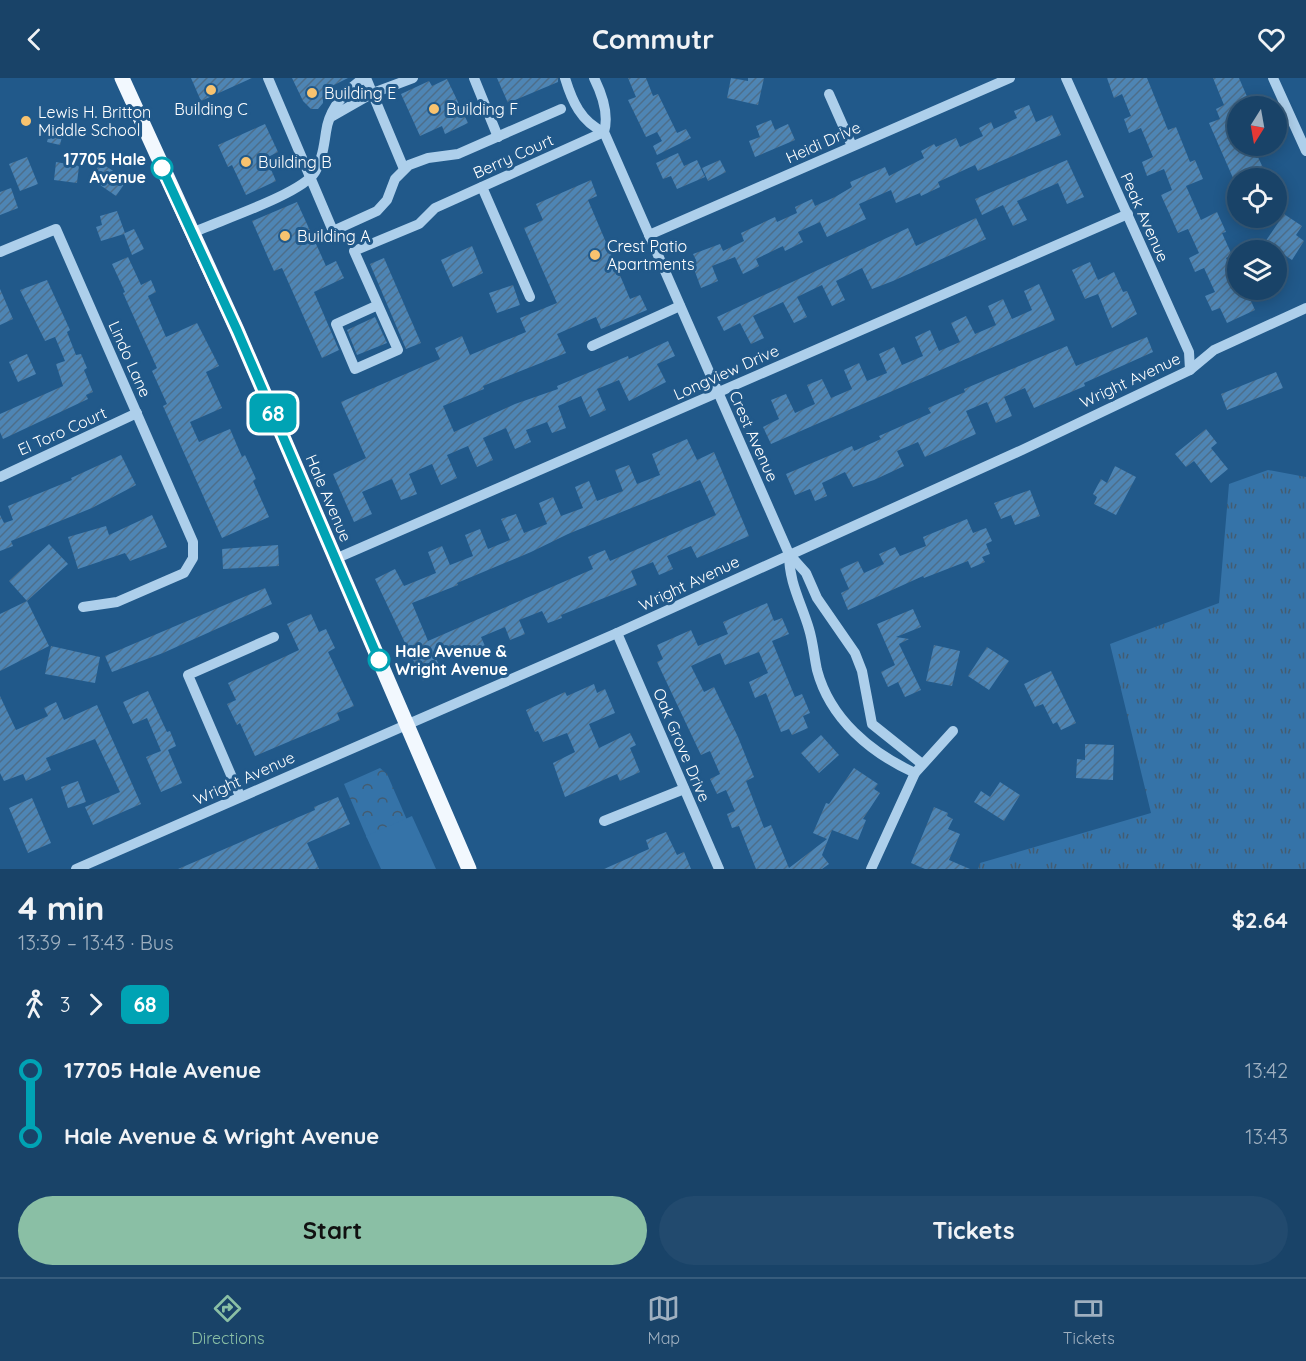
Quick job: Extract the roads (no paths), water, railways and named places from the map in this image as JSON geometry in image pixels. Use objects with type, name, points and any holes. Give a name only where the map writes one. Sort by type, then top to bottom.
[{"type":"main road","name":"Hale Avenue","points":[[122,78],[237,330],[469,869]]},
{"type":"street","points":[[268,78],[333,231],[383,206],[395,179],[404,169],[428,158],[458,154],[561,109]]},
{"type":"street","points":[[192,233],[292,190],[310,177],[321,158],[335,106],[345,93],[365,78],[404,169]]},
{"type":"street","points":[[331,117],[373,93],[413,78]]},
{"type":"street","points":[[474,78],[498,136]]},
{"type":"street","name":"Crest Avenue","points":[[565,78],[573,100],[583,116],[593,127],[604,132]]},
{"type":"street","name":"Crest Avenue","points":[[594,78],[603,104],[606,124],[604,132],[789,554],[806,573],[822,606],[855,653],[862,670],[872,724],[919,768]]},
{"type":"street","name":"Heidi Drive","points":[[649,235],[1010,78]]},
{"type":"street","name":"Peak Avenue","points":[[1066,78],[1189,352],[1190,370]]},
{"type":"street","points":[[1274,78],[1306,151]]},
{"type":"street","points":[[829,94],[852,146]]},
{"type":"street","name":"Berry Court","points":[[378,305],[354,251],[419,224],[435,208],[604,132]]},
{"type":"street","points":[[482,187],[530,297]]},
{"type":"street","name":"Longview Drive","points":[[335,559],[1128,214]]},
{"type":"street","name":"Lindo Lane","points":[[0,252],[56,229],[194,542],[193,558],[184,573],[117,602],[83,607]]},
{"type":"street","points":[[378,305],[398,350],[355,369],[336,324],[378,305]]},
{"type":"street","points":[[592,346],[680,306]]},
{"type":"street","name":"Wright Avenue","points":[[76,869],[617,633],[1022,450],[1190,370],[1214,350],[1306,308]]},
{"type":"street","name":"El Toro Court","points":[[0,477],[138,413]]},
{"type":"street","name":"Crest Avenue","points":[[789,554],[789,576],[804,613],[813,642],[817,670],[829,699],[846,725],[865,743],[891,762],[919,768]]},
{"type":"street","name":"Oak Grove Drive","points":[[617,633],[719,869]]},
{"type":"street","points":[[240,796],[188,675],[274,637]]},
{"type":"street","points":[[871,869],[919,768],[953,731]]},
{"type":"street","points":[[604,821],[684,789]]},
{"type":"place","name":"Building C","points":[[211,90]]},
{"type":"place","name":"Building E","points":[[312,93]]},
{"type":"place","name":"Building F","points":[[434,109]]},
{"type":"place","name":"Lewis H. Britton Middle School","points":[[26,121]]},
{"type":"place","name":"Building B","points":[[246,162]]},
{"type":"place","name":"17705 Hale Avenue","points":[[162,168]]},
{"type":"place","name":"Building A","points":[[285,236]]},
{"type":"place","name":"Crest Patio Apartments","points":[[595,255]]},
{"type":"place","name":"Hale Avenue & Wright Avenue","points":[[379,660]]}]
